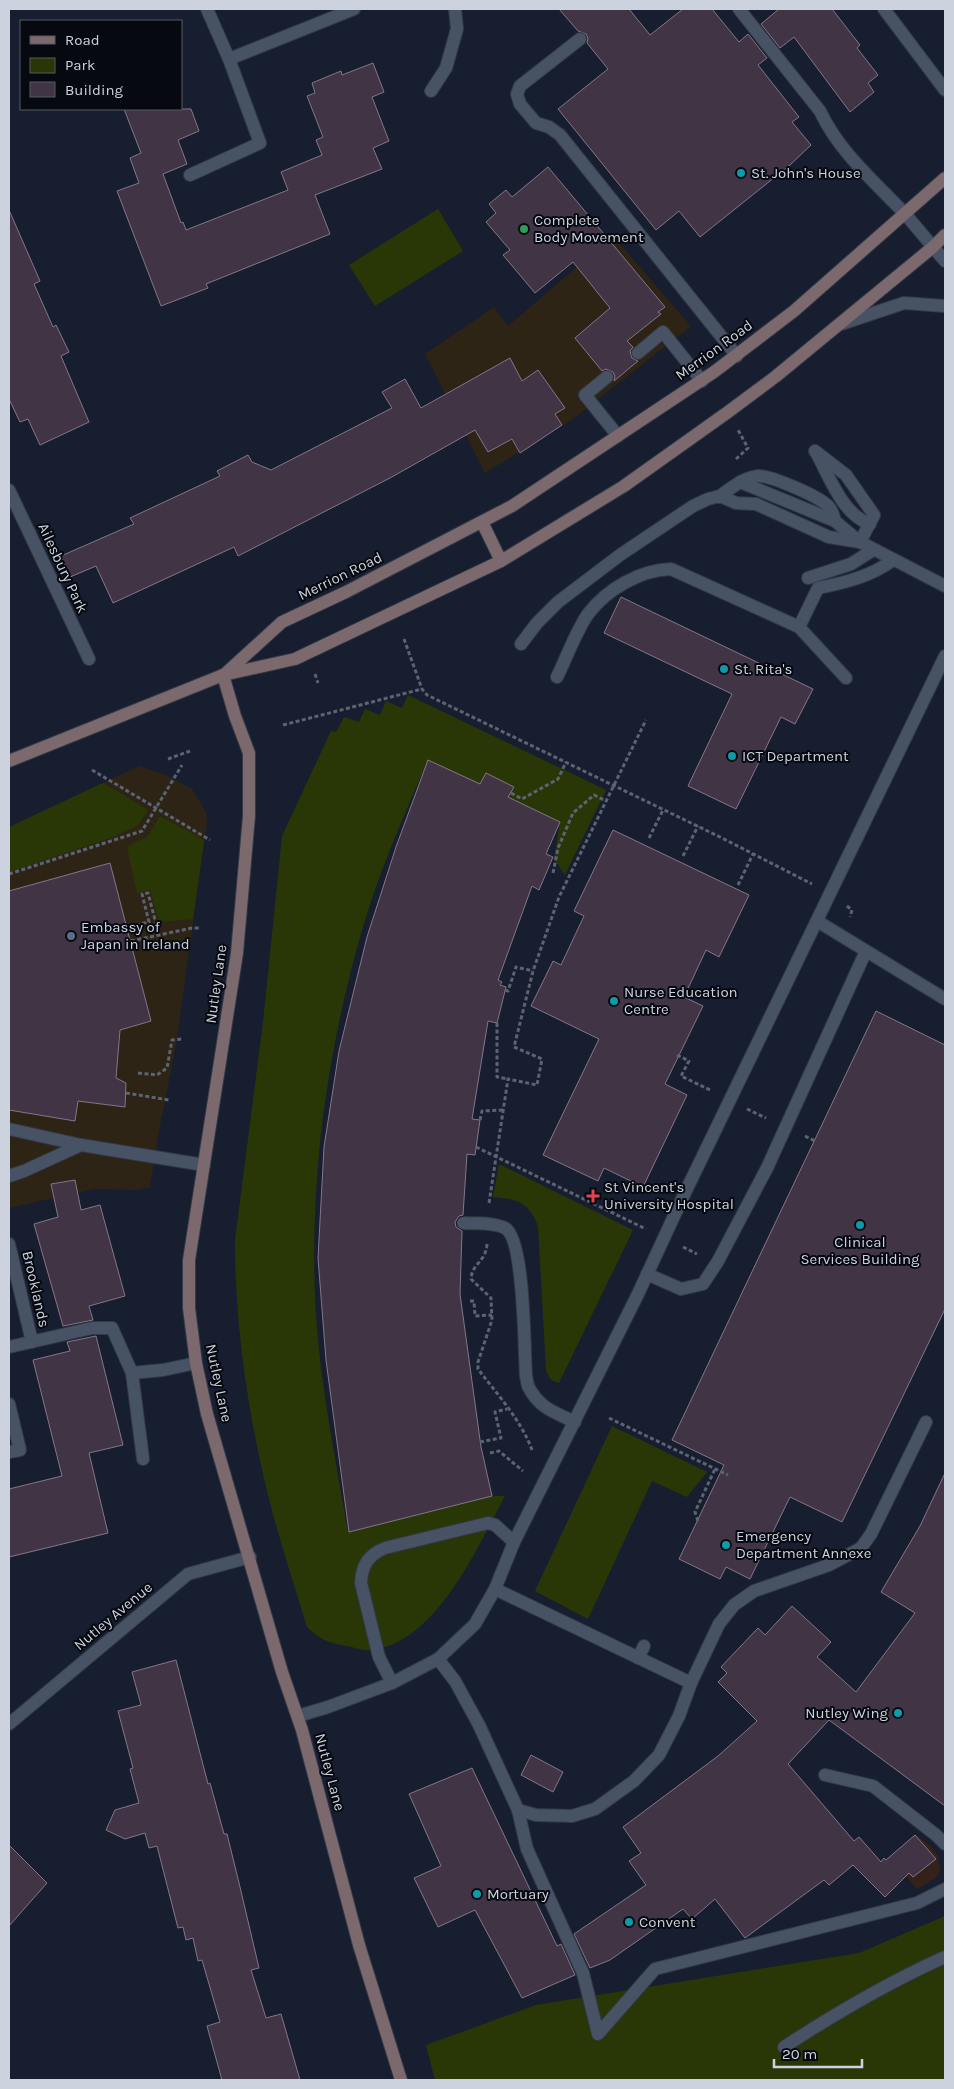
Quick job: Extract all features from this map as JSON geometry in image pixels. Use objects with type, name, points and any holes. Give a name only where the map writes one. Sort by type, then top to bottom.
[{"type":"main road","name":"Merrion Road","points":[[223,675],[282,622],[346,592],[512,506],[702,381],[794,311],[945,178]]},
{"type":"main road","name":"Merrion Road","points":[[9,761],[223,675],[295,659],[501,560],[624,486],[728,412],[841,324],[945,235]]},
{"type":"main road","points":[[482,522],[501,560]]},
{"type":"main road","name":"Nutley Lane","points":[[223,675],[235,716],[249,753],[249,816],[237,953],[189,1260],[189,1308],[196,1363],[207,1414],[282,1672],[298,1716],[359,1945],[401,2080]]},
{"type":"street","points":[[190,175],[260,143],[208,9]]},
{"type":"street","points":[[229,59],[354,9]]},
{"type":"street","points":[[431,91],[446,68],[457,29],[455,9]]},
{"type":"street","points":[[739,9],[820,111],[828,128],[872,181],[905,214],[945,261]]},
{"type":"street","points":[[884,9],[945,90]]},
{"type":"street","points":[[580,39],[520,86],[517,94],[520,104],[536,123],[549,127],[560,135],[737,356]]},
{"type":"street","points":[[841,324],[904,304],[945,306]]},
{"type":"street","points":[[638,352],[663,332],[702,381]]},
{"type":"street","points":[[607,378],[585,395],[618,436]]},
{"type":"street","points":[[860,542],[870,524],[874,515],[846,475],[816,451],[838,493],[860,520],[870,524]]},
{"type":"street","points":[[521,644],[537,623],[558,602],[620,555],[693,506],[720,496],[740,482],[759,476],[816,496],[829,507],[835,521],[860,542],[945,586]]},
{"type":"street","name":"Ailesbury Park","points":[[9,490],[89,659]]},
{"type":"street","points":[[720,496],[736,503],[756,504],[829,537],[860,542]]},
{"type":"street","points":[[808,578],[851,564],[873,550]]},
{"type":"street","points":[[800,627],[818,588],[880,570],[893,560]]},
{"type":"street","points":[[557,677],[587,615],[598,602],[634,577],[657,569],[671,569],[800,627],[846,678]]},
{"type":"street","points":[[298,1716],[392,1683],[438,1659],[475,1624],[495,1589],[514,1542],[647,1274],[817,922],[829,893],[944,664]]},
{"type":"street","points":[[817,922],[945,999]]},
{"type":"street","points":[[647,1274],[681,1289],[703,1284],[713,1269],[767,1168],[866,951]]},
{"type":"street","points":[[9,1129],[81,1145],[204,1165]]},
{"type":"street","points":[[9,1176],[81,1145]]},
{"type":"street","points":[[463,1223],[495,1225],[506,1229],[512,1236],[521,1279],[525,1367],[528,1386],[534,1398],[542,1406],[574,1422]]},
{"type":"street","name":"Brooklands","points":[[9,1244],[32,1342]]},
{"type":"street","name":"Brooklands","points":[[9,1347],[92,1328],[112,1328],[132,1373]]},
{"type":"street","points":[[143,1459],[132,1373],[163,1370],[196,1363]]},
{"type":"street","points":[[9,1404],[20,1450],[9,1452]]},
{"type":"street","points":[[518,1810],[536,1815],[572,1816],[595,1809],[634,1781],[659,1755],[679,1716],[691,1683],[719,1624],[734,1604],[754,1591],[830,1565],[862,1548],[871,1534],[926,1422]]},
{"type":"street","points":[[392,1683],[379,1657],[361,1583],[362,1571],[366,1561],[375,1552],[385,1548],[488,1523],[495,1525],[514,1542]]},
{"type":"street","name":"Nutley Avenue","points":[[9,1724],[188,1574],[250,1557]]},
{"type":"street","points":[[495,1589],[641,1652],[691,1683]]},
{"type":"street","points":[[438,1659],[455,1681],[479,1725],[518,1810],[527,1849],[583,1973],[598,2034],[655,1969],[917,1903],[945,1889]]},
{"type":"street","points":[[825,1775],[873,1786],[945,1844]]},
{"type":"street","points":[[784,2046],[836,2013],[945,1957]]},
{"type":"path","points":[[728,412],[748,448],[734,460]]},
{"type":"path","points":[[404,639],[422,689],[427,695],[698,826],[829,893],[852,910],[842,937]]},
{"type":"path","points":[[315,674],[318,683]]},
{"type":"path","points":[[283,725],[422,689]]},
{"type":"path","points":[[514,1047],[533,971],[559,897],[646,720]]},
{"type":"path","points":[[168,759],[190,751]]},
{"type":"path","points":[[511,793],[522,799],[551,783],[558,779],[566,762]]},
{"type":"path","points":[[9,874],[142,831],[182,765]]},
{"type":"path","points":[[92,770],[210,840]]},
{"type":"path","points":[[553,872],[558,848],[573,813],[594,795],[606,801]]},
{"type":"path","points":[[649,838],[663,810]]},
{"type":"path","points":[[683,856],[698,826]]},
{"type":"path","points":[[738,885],[753,854]]},
{"type":"path","points":[[136,925],[149,922],[142,894],[148,892],[159,935]]},
{"type":"path","points":[[131,941],[201,928]]},
{"type":"path","points":[[505,990],[508,991],[516,967],[533,971]]},
{"type":"path","points":[[497,1023],[497,1077],[508,1079]]},
{"type":"path","points":[[138,1073],[157,1075],[167,1068],[172,1040],[182,1039]]},
{"type":"path","points":[[126,1093],[170,1100]]},
{"type":"path","points":[[480,1120],[482,1111],[504,1110]]},
{"type":"path","points":[[767,1118],[771,1110]]},
{"type":"path","points":[[476,1147],[617,1215]]},
{"type":"path","points":[[470,1301],[474,1301],[475,1316],[492,1315]]},
{"type":"path","points":[[480,1442],[501,1438],[495,1412],[508,1409]]},
{"type":"path","points":[[608,1418],[728,1475]]},
{"type":"path","points":[[490,1453],[499,1451],[523,1471]]},
{"type":"path","points":[[698,1520],[695,1512],[715,1469]]},
{"type":"shaded area","points":[[613,236],[691,326],[573,419],[485,473],[425,354],[494,307],[508,326]]},
{"type":"shaded area","points":[[139,766],[166,775],[192,789],[206,812],[207,822],[176,1045],[150,1187],[136,1190],[94,1189],[9,1208],[9,827]]},
{"type":"shaded area","points":[[915,1834],[932,1847],[938,1856],[940,1871],[936,1878],[917,1889],[890,1857]]},
{"type":"green space","points":[[438,209],[463,251],[375,306],[349,265]]},
{"type":"green space","points":[[408,695],[606,790],[565,875],[554,859],[560,822],[428,760],[401,822],[363,927],[340,1017],[331,1063],[324,1110],[315,1203],[314,1249],[317,1326],[328,1414],[348,1532],[492,1496],[505,1496],[468,1566],[434,1613],[414,1631],[393,1644],[362,1650],[327,1641],[307,1627],[265,1484],[251,1415],[241,1345],[235,1240],[263,1022],[282,836],[331,731],[336,732],[344,717],[359,722],[365,709],[380,715],[386,701],[402,708]]},
{"type":"green space","points":[[103,783],[148,810],[137,826],[113,837],[9,872],[9,827]]},
{"type":"green space","points":[[160,816],[204,840],[193,919],[159,922],[150,890],[137,893],[127,847],[147,837]]},
{"type":"green space","points":[[499,1164],[633,1230],[559,1383],[551,1380],[546,1371],[538,1226],[531,1212],[521,1203],[493,1197]]},
{"type":"green space","points":[[612,1426],[707,1472],[687,1497],[652,1481],[588,1619],[535,1591]]},
{"type":"green space","points":[[945,1916],[945,2080],[435,2080],[426,2045],[536,2005],[859,1953]]},
{"type":"building","points":[[559,9],[629,9],[650,35],[683,9],[712,9],[739,42],[748,34],[767,58],[758,65],[799,117],[792,122],[811,145],[790,165],[700,237],[679,211],[656,230],[558,109],[608,69],[587,43],[588,38],[586,34],[578,31]]},
{"type":"building","points":[[779,9],[832,9],[860,45],[857,48],[878,75],[868,83],[874,92],[850,112],[794,37],[780,48],[761,24]]},
{"type":"building","points":[[373,63],[384,92],[372,97],[389,141],[373,148],[382,169],[315,195],[330,234],[206,284],[208,288],[161,306],[117,191],[139,183],[130,158],[141,153],[124,110],[191,109],[199,131],[178,140],[187,164],[163,174],[181,223],[183,222],[186,230],[288,190],[281,172],[322,155],[316,140],[323,137],[307,96],[315,93],[312,83],[341,71],[342,75]]},
{"type":"building","points":[[548,167],[665,307],[658,312],[661,314],[627,341],[633,347],[630,351],[632,358],[638,361],[614,381],[615,376],[613,372],[606,369],[602,371],[575,338],[610,308],[573,262],[535,293],[503,255],[510,250],[486,222],[496,213],[489,204],[506,190],[512,197]]},
{"type":"building","points":[[9,210],[40,281],[34,284],[53,327],[56,325],[69,352],[61,356],[89,422],[40,445],[28,419],[20,422],[9,399]]},
{"type":"building","points":[[510,358],[522,381],[538,370],[565,408],[555,414],[562,425],[520,453],[512,439],[488,452],[475,430],[390,478],[238,556],[234,547],[113,603],[96,566],[70,577],[61,556],[134,524],[130,518],[220,476],[217,471],[248,455],[252,462],[271,470],[392,408],[382,392],[405,379],[421,408]]},
{"type":"building","name":"St. Rita's","points":[[621,597],[813,689],[795,724],[781,717],[736,809],[688,786],[732,694],[604,633]]},
{"type":"building","points":[[428,760],[480,784],[486,773],[514,787],[508,797],[560,822],[546,854],[553,857],[539,890],[532,886],[498,980],[502,982],[500,985],[506,987],[497,1023],[488,1021],[472,1119],[480,1120],[475,1155],[467,1154],[463,1215],[459,1216],[455,1222],[456,1227],[462,1231],[460,1294],[481,1447],[492,1496],[349,1532],[326,1360],[318,1258],[324,1147],[339,1051],[367,937],[396,847]]},
{"type":"building","name":"Nurse Education Centre","points":[[613,830],[749,895],[719,957],[706,950],[684,997],[703,1006],[665,1084],[687,1095],[643,1187],[604,1168],[598,1181],[543,1155],[599,1039],[531,1006],[553,961],[561,965],[584,916],[574,911]]},
{"type":"building","points":[[110,863],[151,1021],[120,1030],[116,1078],[126,1083],[125,1107],[78,1101],[75,1121],[9,1110],[9,891]]},
{"type":"building","name":"Clinical Services Building","points":[[876,1011],[945,1045],[945,1309],[842,1522],[790,1497],[750,1579],[726,1567],[720,1579],[679,1559],[724,1465],[672,1440]]},
{"type":"building","points":[[75,1180],[81,1210],[100,1205],[125,1296],[89,1306],[93,1320],[63,1326],[34,1224],[58,1217],[51,1184]]},
{"type":"building","points":[[96,1336],[123,1445],[89,1453],[108,1533],[9,1557],[9,1489],[62,1476],[33,1360],[70,1351],[67,1342]]},
{"type":"building","points":[[945,1473],[945,1806],[829,1720],[788,1764],[854,1841],[859,1837],[881,1862],[884,1858],[886,1860],[915,1835],[936,1859],[913,1877],[909,1873],[885,1897],[853,1865],[829,1885],[824,1880],[745,1938],[715,1899],[692,1919],[683,1909],[610,1960],[590,1968],[574,1934],[646,1885],[629,1861],[641,1853],[623,1827],[718,1756],[757,1721],[718,1682],[727,1673],[721,1667],[758,1628],[765,1635],[792,1606],[831,1642],[817,1657],[856,1692],[915,1613],[881,1592],[920,1526]]},
{"type":"building","points":[[176,1660],[208,1784],[210,1783],[224,1834],[227,1834],[240,1887],[259,1968],[251,1970],[266,2018],[281,2014],[300,2080],[222,2080],[207,2026],[220,2022],[202,1960],[198,1961],[193,1938],[186,1940],[183,1927],[178,1928],[157,1846],[149,1848],[145,1833],[125,1839],[106,1830],[115,1810],[139,1803],[130,1769],[133,1768],[118,1711],[141,1705],[132,1672]]},
{"type":"building","points":[[531,1755],[563,1772],[553,1792],[521,1775]]},
{"type":"building","name":"Mortuary","points":[[472,1768],[557,1946],[561,1944],[575,1975],[522,1998],[475,1910],[438,1927],[414,1878],[441,1866],[409,1794]]},
{"type":"building","points":[[9,1845],[47,1883],[9,1926]]},
{"type":"place","name":"St. John's House","points":[[741,173]]},
{"type":"place","name":"Complete Body Movement","points":[[524,229]]},
{"type":"place","name":"St. Rita's","points":[[724,669]]},
{"type":"place","name":"ICT Department","points":[[732,756]]},
{"type":"place","name":"Embassy of Japan in Ireland","points":[[71,936]]},
{"type":"place","name":"Nurse Education Centre","points":[[614,1001]]},
{"type":"place","name":"St Vincent's University Hospital","points":[[593,1196]]},
{"type":"place","name":"Clinical Services Building","points":[[860,1225]]},
{"type":"place","name":"Emergency Department Annexe","points":[[726,1545]]},
{"type":"place","name":"Nutley Wing","points":[[898,1713]]},
{"type":"place","name":"Mortuary","points":[[477,1894]]},
{"type":"place","name":"Convent","points":[[629,1922]]}]
